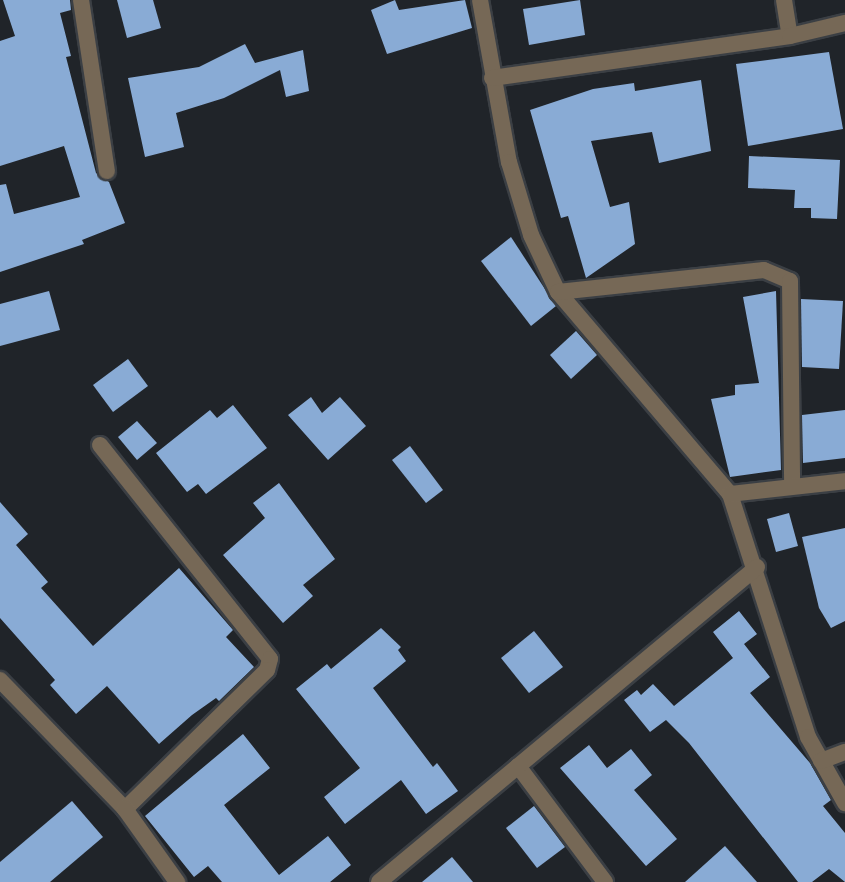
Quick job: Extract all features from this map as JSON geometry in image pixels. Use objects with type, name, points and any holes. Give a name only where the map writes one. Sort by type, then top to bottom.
[{"type":"street","points":[[81,0],[107,171]]},
{"type":"street","points":[[480,0],[492,78],[531,235],[558,292],[730,494],[757,567],[783,663],[821,761],[845,803]]},
{"type":"street","points":[[784,0],[790,36]]},
{"type":"street","points":[[492,78],[790,36],[845,23]]},
{"type":"street","points":[[558,292],[764,270],[790,281],[792,485]]},
{"type":"street","points":[[100,445],[270,659],[267,670],[125,809]]},
{"type":"street","points":[[730,494],[845,481]]},
{"type":"street","points":[[379,882],[757,567]]},
{"type":"street","points":[[0,680],[125,809],[177,882]]},
{"type":"street","points":[[821,761],[845,752]]},
{"type":"street","points":[[518,766],[605,882]]},
{"type":"building","points":[[3,0],[70,0],[71,10],[60,13],[71,56],[66,57],[96,173],[109,182],[125,223],[82,240],[84,244],[0,272],[0,185],[6,184],[14,214],[80,197],[64,146],[0,166],[0,41],[15,36]]},
{"type":"building","points":[[117,0],[153,0],[161,28],[127,38]]},
{"type":"building","points":[[395,0],[399,10],[465,0],[472,28],[387,54],[371,10]]},
{"type":"building","points":[[580,0],[585,35],[529,45],[523,9]]},
{"type":"building","points":[[245,44],[255,63],[303,50],[309,91],[286,97],[280,70],[224,98],[176,113],[184,147],[145,157],[128,78],[199,67]]},
{"type":"building","points":[[829,52],[843,129],[748,146],[736,64]]},
{"type":"building","points":[[701,80],[711,151],[659,163],[652,132],[591,141],[610,207],[629,202],[635,244],[586,278],[568,216],[561,218],[530,110],[593,89],[634,83],[635,91]]},
{"type":"building","points":[[749,156],[840,160],[837,219],[811,218],[811,208],[794,208],[795,190],[748,188]]},
{"type":"building","points":[[511,237],[556,306],[531,326],[481,261]]},
{"type":"building","points":[[49,291],[60,330],[0,346],[0,304]]},
{"type":"building","points":[[776,291],[781,470],[730,477],[711,399],[735,395],[735,385],[759,383],[743,297]]},
{"type":"building","points":[[801,299],[843,301],[839,369],[802,367]]},
{"type":"building","points":[[576,331],[597,355],[571,379],[550,355]]},
{"type":"building","points":[[128,359],[148,386],[113,412],[93,385]]},
{"type":"building","points":[[311,397],[322,413],[340,397],[366,426],[328,460],[288,415]]},
{"type":"building","points":[[233,405],[267,448],[206,494],[198,484],[187,492],[156,453],[210,410],[217,418]]},
{"type":"building","points":[[845,410],[845,458],[803,463],[802,415]]},
{"type":"building","points":[[137,421],[157,443],[137,460],[118,437]]},
{"type":"building","points":[[410,446],[443,490],[426,503],[392,460]]},
{"type":"building","points":[[279,483],[335,559],[303,585],[313,596],[283,623],[223,555],[265,518],[253,503]]},
{"type":"building","points":[[0,502],[28,534],[16,545],[48,582],[41,588],[93,646],[179,568],[233,630],[226,637],[254,667],[219,701],[216,698],[192,715],[159,744],[107,686],[76,714],[50,685],[55,680],[0,618]]},
{"type":"building","points":[[789,513],[798,546],[776,552],[767,519]]},
{"type":"building","points":[[845,528],[845,621],[831,628],[819,608],[802,537]]},
{"type":"building","points":[[739,611],[757,634],[744,644],[770,677],[750,693],[810,763],[831,800],[823,806],[845,833],[845,882],[829,869],[812,882],[798,882],[689,743],[666,720],[650,732],[624,700],[637,690],[641,695],[653,684],[674,706],[733,658],[713,632]]},
{"type":"building","points":[[381,628],[401,647],[398,650],[406,661],[373,688],[433,767],[437,763],[458,791],[426,814],[401,780],[345,824],[324,797],[360,768],[296,689],[327,664],[331,669]]},
{"type":"building","points":[[534,631],[563,667],[529,693],[501,658]]},
{"type":"building","points":[[243,734],[270,768],[224,805],[279,875],[328,836],[351,865],[330,882],[222,882],[208,866],[194,877],[145,816]]},
{"type":"building","points":[[589,745],[607,768],[631,749],[652,775],[634,790],[677,839],[646,866],[560,768]]},
{"type":"building","points":[[72,801],[103,837],[50,882],[0,882],[0,862]]},
{"type":"building","points":[[534,806],[565,847],[537,868],[506,828]]},
{"type":"building","points":[[725,846],[757,882],[685,882]]},
{"type":"building","points":[[452,857],[473,882],[422,882]]}]
